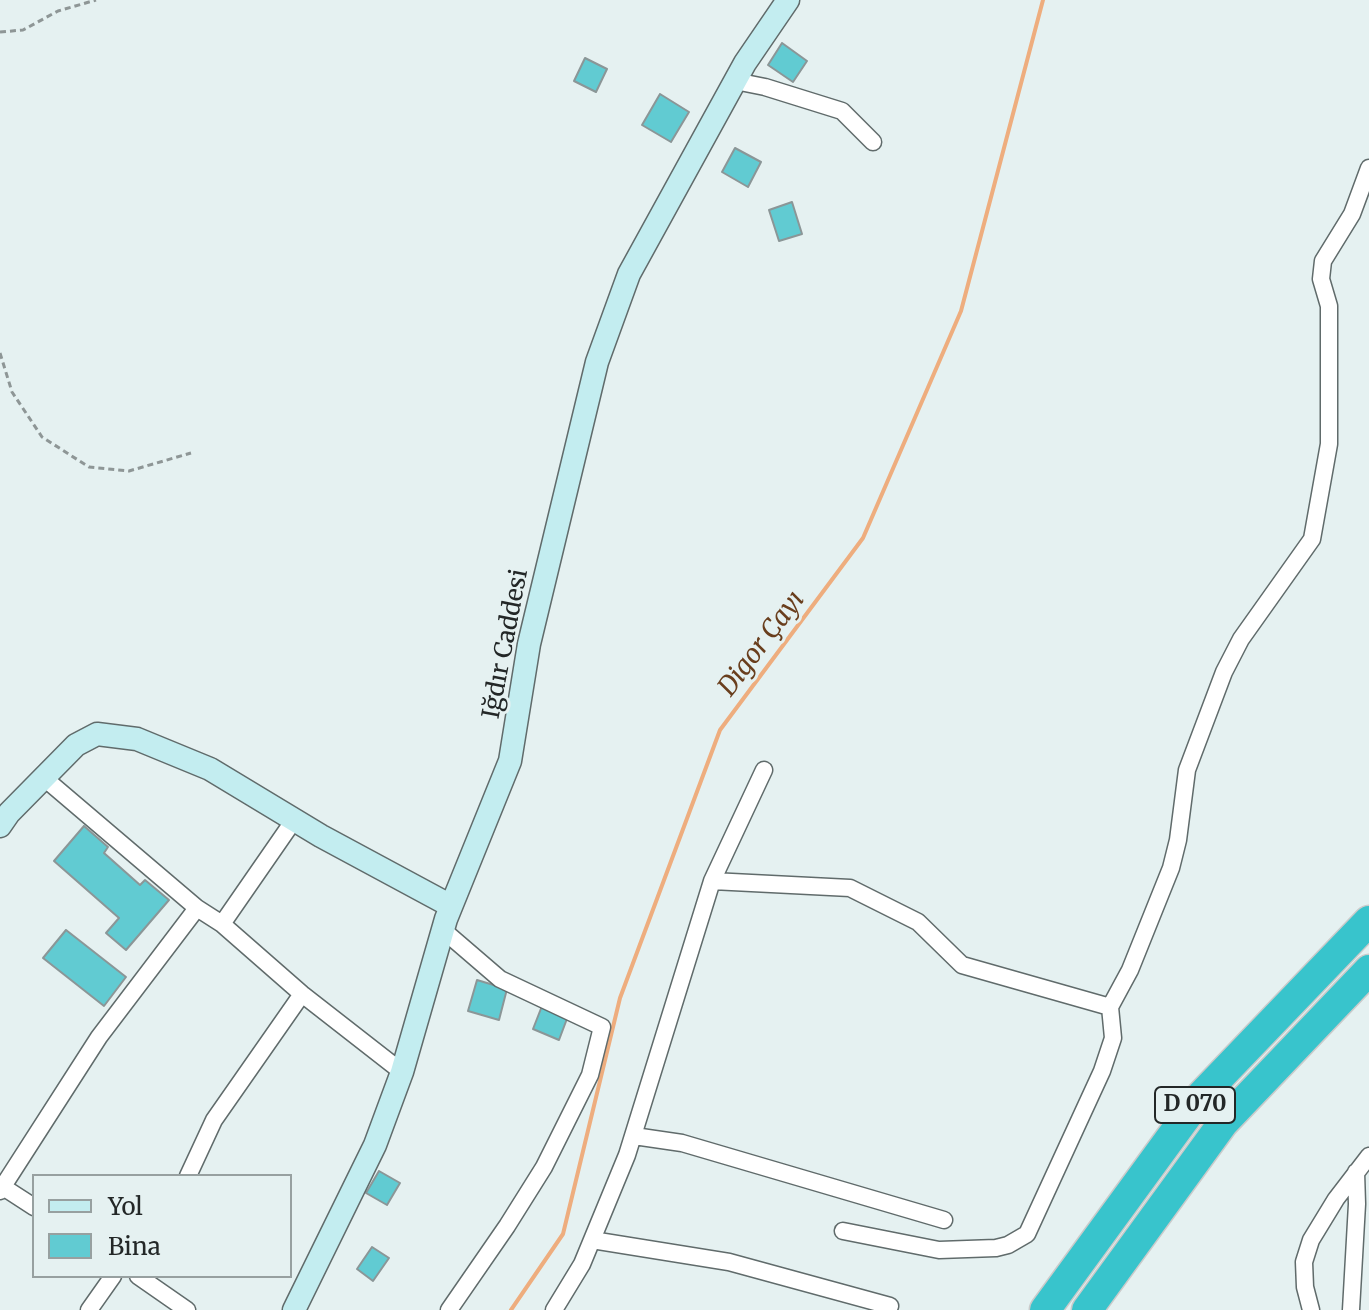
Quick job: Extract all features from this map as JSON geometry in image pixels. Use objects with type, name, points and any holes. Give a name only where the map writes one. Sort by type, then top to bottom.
[{"type":"highway","name":"D 070","points":[[1045,1310],[1202,1095],[1369,921]]},
{"type":"highway","name":"D 070","points":[[1087,1310],[1223,1123],[1369,970]]},
{"type":"street","name":"Iğdır Caddesi","points":[[294,1310],[375,1145],[402,1072],[451,906],[510,761],[529,644],[597,362],[629,274],[735,81],[788,0]]},
{"type":"street","points":[[735,81],[842,111],[873,142]]},
{"type":"street","points":[[843,1231],[939,1250],[996,1248],[1027,1234],[1102,1071],[1113,1038],[1110,1007],[1130,970],[1171,868],[1187,770],[1224,672],[1241,639],[1312,539],[1329,444],[1329,306],[1321,279],[1323,261],[1352,214],[1369,168]]},
{"type":"street","points":[[0,826],[76,745],[97,734],[137,739],[210,769],[294,820],[451,906]]},
{"type":"street","points":[[554,1310],[582,1264],[634,1136],[712,881],[764,770]]},
{"type":"street","points":[[43,777],[197,908],[222,924],[302,994],[402,1072]]},
{"type":"street","points":[[222,924],[294,820]]},
{"type":"street","points":[[712,881],[850,888],[918,922],[962,965],[1110,1007]]},
{"type":"street","points":[[32,1206],[1,1189],[106,1027],[197,908]]},
{"type":"street","points":[[443,930],[500,979],[602,1027],[590,1075],[544,1167],[449,1310]]},
{"type":"street","points":[[189,1174],[214,1120],[302,994]]},
{"type":"street","points":[[634,1136],[682,1143],[944,1220]]},
{"type":"street","points":[[1311,1310],[1305,1287],[1304,1262],[1311,1240],[1369,1156]]},
{"type":"street","points":[[1351,1310],[1356,1172]]},
{"type":"street","points":[[592,1240],[729,1262],[890,1306]]},
{"type":"street","points":[[89,1310],[112,1278]]},
{"type":"street","points":[[141,1278],[187,1310]]},
{"type":"path","points":[[0,32],[23,30],[58,11],[96,0]]},
{"type":"path","points":[[0,353],[12,392],[42,437],[89,467],[129,471],[191,453]]},
{"type":"building","points":[[782,43],[807,61],[793,82],[768,65]]},
{"type":"building","points":[[585,58],[607,69],[596,92],[574,81]]},
{"type":"building","points":[[660,94],[689,112],[671,142],[642,125]]},
{"type":"building","points":[[735,148],[761,162],[748,187],[722,172]]},
{"type":"building","points":[[792,202],[802,234],[779,241],[769,210]]},
{"type":"building","points":[[84,826],[108,847],[104,853],[140,885],[145,880],[169,900],[126,950],[106,933],[119,918],[54,861]]},
{"type":"building","points":[[66,930],[126,977],[104,1006],[43,958]]},
{"type":"building","points":[[477,980],[507,989],[499,1020],[468,1011]]},
{"type":"building","points":[[542,1006],[568,1016],[559,1040],[533,1029]]},
{"type":"building","points":[[379,1171],[400,1183],[387,1205],[366,1193]]},
{"type":"building","points":[[372,1247],[389,1258],[373,1281],[357,1269]]},
{"type":"waterway","name":"Digor Çayı","points":[[511,1310],[563,1234],[620,998],[720,730],[863,538],[961,311],[1043,0]]}]
